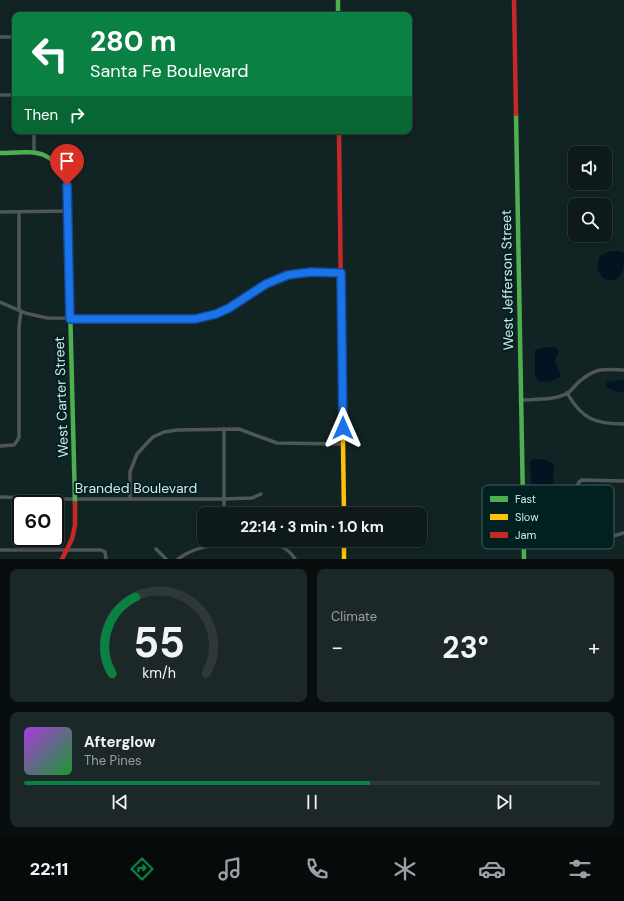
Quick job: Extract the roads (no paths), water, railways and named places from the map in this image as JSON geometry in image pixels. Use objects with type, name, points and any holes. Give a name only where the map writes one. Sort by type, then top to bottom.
[{"type":"street","points":[[338,0],[338,12]]},
{"type":"street","name":"West Jefferson Street","points":[[514,0],[522,485]]},
{"type":"street","points":[[0,37],[12,37]]},
{"type":"street","points":[[0,95],[12,95]]},
{"type":"street","points":[[34,134],[34,153]]},
{"type":"street","points":[[339,134],[344,507]]},
{"type":"street","name":"West Carter Street","points":[[0,153],[34,153],[46,156],[55,161],[64,172],[67,185],[75,525],[72,539],[62,559]]},
{"type":"street","points":[[0,212],[68,212]]},
{"type":"street","points":[[0,446],[14,445],[19,437],[19,212]]},
{"type":"street","points":[[0,302],[41,317],[70,319],[195,319],[222,311],[266,284],[288,275],[311,272],[341,273]]},
{"type":"street","points":[[520,400],[548,399],[567,393],[589,373],[598,369],[624,370]]},
{"type":"street","points":[[567,393],[578,411],[588,418],[602,423],[624,424]]},
{"type":"street","points":[[224,429],[224,507]]},
{"type":"street","points":[[130,499],[130,472],[132,464],[140,450],[153,437],[164,432],[176,430],[244,430],[277,443],[343,444]]},
{"type":"street","points":[[578,485],[582,480],[624,481]]},
{"type":"street","name":"Branded Boulevard","points":[[0,497],[75,499],[224,499],[252,498],[261,494]]},
{"type":"street","points":[[614,535],[624,533]]},
{"type":"street","points":[[178,559],[192,550],[201,547]]},
{"type":"street","points":[[283,547],[292,554],[295,559]]},
{"type":"street","points":[[344,547],[344,559]]},
{"type":"street","points":[[156,549],[166,559]]},
{"type":"street","name":"West Jefferson Street","points":[[523,549],[524,559]]},
{"type":"street","points":[[0,550],[101,550],[104,551],[106,559]]},
{"type":"water","points":[[620,251],[624,253],[622,273],[616,279],[605,279],[598,270],[598,260],[603,254]]},
{"type":"water","points":[[552,347],[557,348],[559,351],[555,360],[560,376],[553,380],[539,381],[535,375],[535,350]]},
{"type":"water","points":[[624,380],[624,392],[612,390],[606,385],[607,382]]},
{"type":"water","points":[[533,459],[542,459],[547,460],[554,465],[552,485],[532,485],[530,462]]}]
